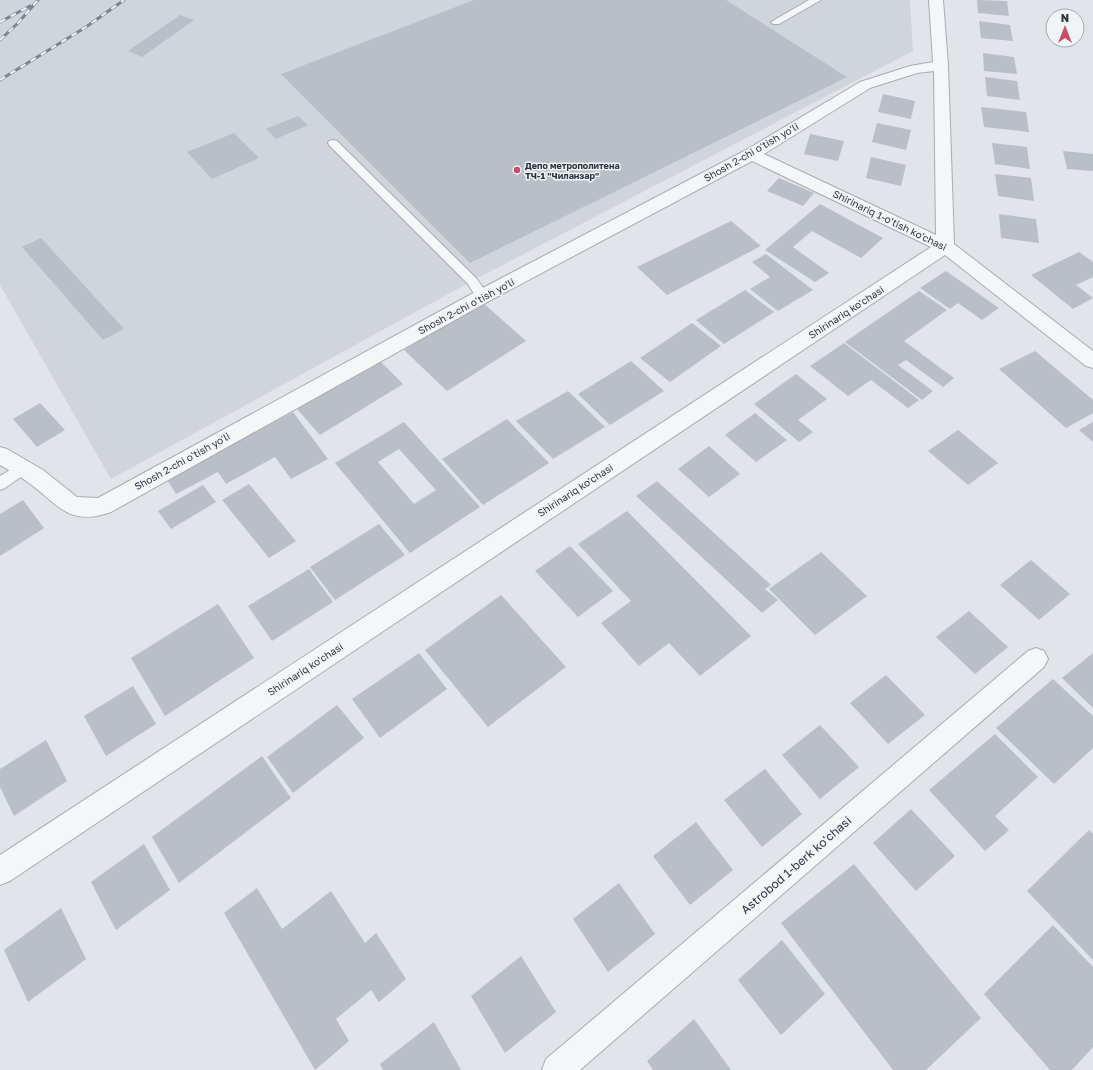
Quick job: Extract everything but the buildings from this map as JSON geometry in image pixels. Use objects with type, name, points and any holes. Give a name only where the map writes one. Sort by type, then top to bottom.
[{"type":"street","points":[[936,0],[941,65],[945,246]]},
{"type":"street","name":"Shosh 2-chi o'tish yo'li","points":[[0,455],[36,476],[72,506],[95,508],[104,506],[482,296],[752,154],[865,85],[915,69],[941,65]]},
{"type":"street","name":"Shirinariq 1-o'tish ko'chasi","points":[[752,154],[945,246],[1093,361]]},
{"type":"street","name":"Shirinariq ko'chasi","points":[[0,871],[945,246]]},
{"type":"street","name":"Astrobod 1-berk ko'chasi","points":[[557,1070],[1036,659]]},
{"type":"lane","points":[[776,22],[816,0]]},
{"type":"lane","points":[[333,143],[472,281],[482,296]]},
{"type":"lane","points":[[0,484],[23,468]]},
{"type":"shaded area","points":[[0,0],[910,0],[913,51],[472,281],[111,479],[0,285]]},
{"type":"railway","points":[[0,40],[18,23],[38,0]]},
{"type":"railway","points":[[0,80],[86,27],[124,0]]},
{"type":"railway","points":[[0,22],[30,6]]},
{"type":"place","name":"Депо метрополитена ТЧ-1 \"Чиланзар\"","points":[[517,170]]}]
